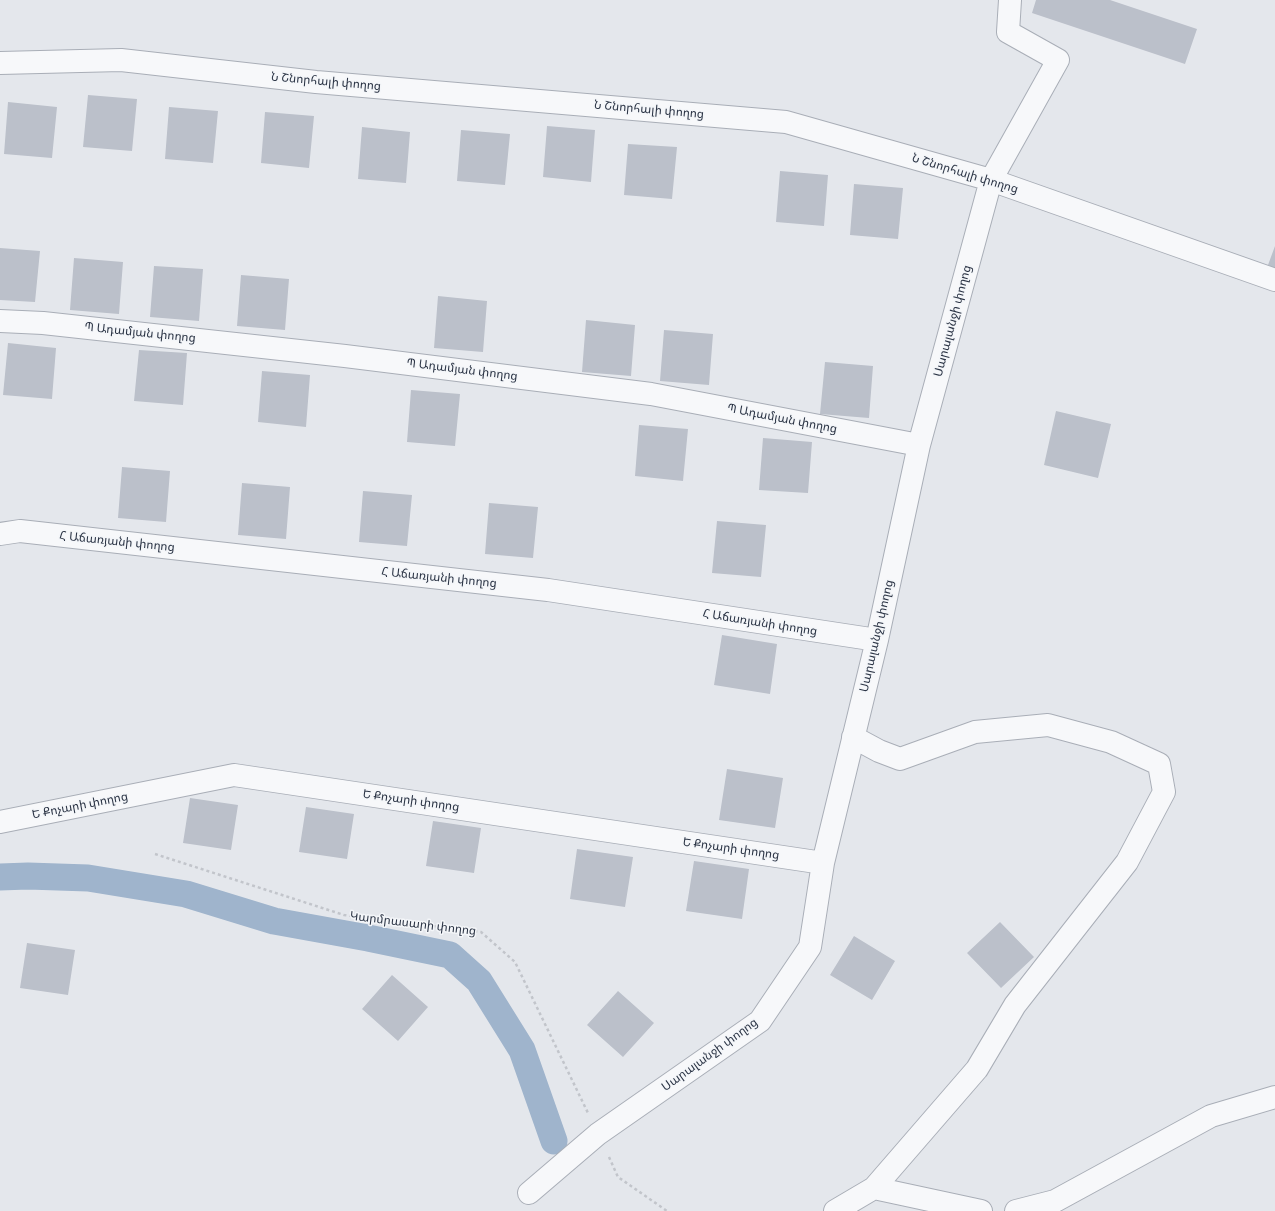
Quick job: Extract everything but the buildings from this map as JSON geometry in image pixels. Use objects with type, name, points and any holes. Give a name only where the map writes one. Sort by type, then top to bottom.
[{"type":"street","name":"Սարալանջի փողոց","points":[[530,1193],[598,1134],[760,1021],[810,947],[823,863],[877,640],[920,445],[991,180],[1058,60],[1008,32],[1010,0]]},
{"type":"street","name":"Ն Շնորհալի փողոց","points":[[0,64],[121,60],[316,82],[786,122],[991,180],[1275,280]]},
{"type":"street","name":"Պ Ադամյան փողոց","points":[[0,321],[43,323],[337,355],[651,394],[920,445]]},
{"type":"street","name":"Հ Աճառյանի փողոց","points":[[0,534],[20,531],[548,590],[877,640]]},
{"type":"street","points":[[835,1211],[874,1188],[977,1069],[1015,1005],[1127,862],[1164,792],[1159,764],[1111,742],[1048,725],[975,732],[900,759],[879,751],[853,738]]},
{"type":"street","name":"Ե Քոչարի փողոց","points":[[0,822],[234,775],[823,863]]},
{"type":"street","points":[[1016,1211],[1055,1201],[1212,1116],[1275,1096]]},
{"type":"street","points":[[874,1188],[981,1211]]},
{"type":"path","name":"Կարմրասարի փողոց","points":[[155,854],[344,915],[481,932],[515,962],[618,1177],[667,1211]]},
{"type":"waterway","points":[[0,877],[28,876],[88,878],[186,894],[274,921],[450,955],[479,981],[522,1050],[554,1141]]}]
